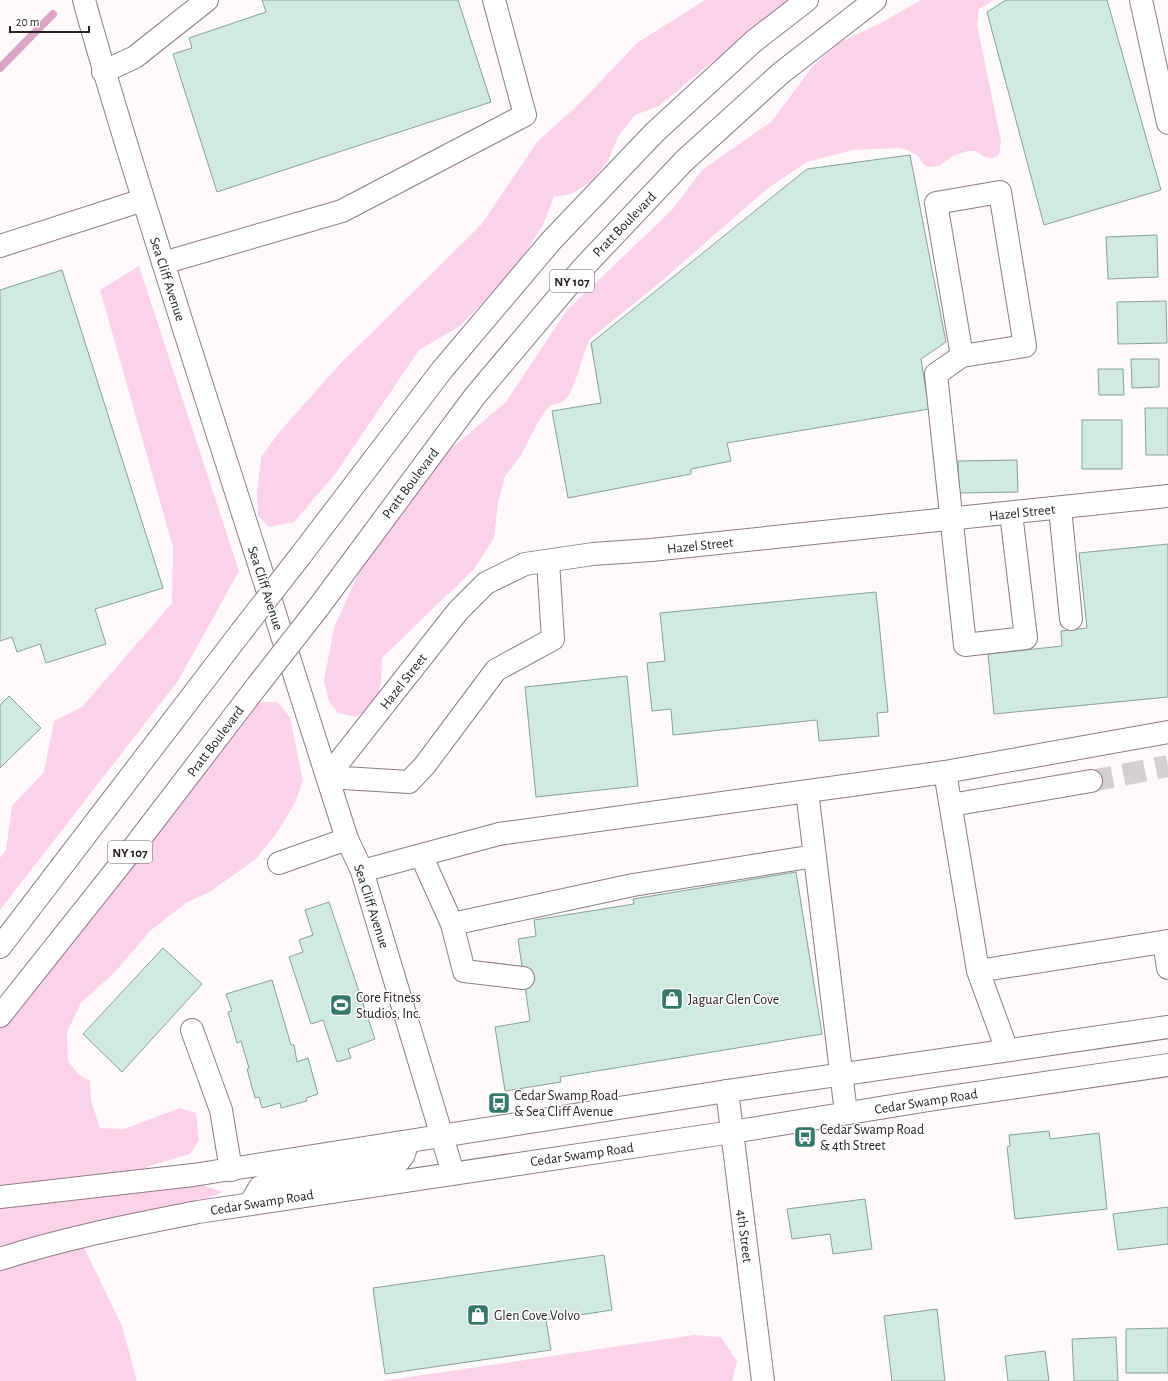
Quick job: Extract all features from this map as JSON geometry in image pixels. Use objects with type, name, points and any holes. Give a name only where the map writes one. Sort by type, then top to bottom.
[{"type":"main road","name":"Sea Cliff Avenue","points":[[84,0],[103,72],[143,200],[327,777],[347,839],[362,871],[453,1173]]},
{"type":"main road","points":[[103,72],[135,57],[207,0]]},
{"type":"main road","points":[[163,263],[342,211],[525,115],[494,0]]},
{"type":"main road","name":"NY 107","points":[[0,947],[442,370],[551,241],[655,132],[754,41],[807,0]]},
{"type":"main road","name":"Pratt Boulevard","points":[[0,1016],[127,856],[318,608],[475,396],[582,269],[690,156],[781,73],[875,0]]},
{"type":"main road","points":[[1141,0],[1162,64],[1168,123]]},
{"type":"main road","points":[[962,356],[936,203],[1000,192],[1026,346],[962,356],[936,374],[965,645],[1026,638],[1011,513]]},
{"type":"main road","points":[[0,246],[143,200]]},
{"type":"main road","name":"Hazel Street","points":[[327,777],[458,611],[486,583],[525,564],[593,554],[651,550],[1168,496]]},
{"type":"main road","points":[[1060,508],[1071,619]]},
{"type":"main road","points":[[327,777],[409,782],[425,765],[496,670],[553,639],[548,561]]},
{"type":"main road","points":[[362,871],[499,834],[945,772],[1168,732]]},
{"type":"main road","points":[[945,772],[978,971],[1007,1050]]},
{"type":"main road","points":[[951,805],[1091,781]]},
{"type":"main road","points":[[807,791],[846,1113]]},
{"type":"main road","points":[[279,863],[347,839]]},
{"type":"main road","points":[[421,855],[452,924],[464,971],[524,978]]},
{"type":"main road","points":[[452,924],[633,885],[815,856]]},
{"type":"main road","points":[[978,971],[1166,941],[1168,968]]},
{"type":"main road","points":[[0,1197],[231,1170],[727,1091],[1168,1027]]},
{"type":"main road","points":[[192,1030],[220,1110],[231,1170]]},
{"type":"main road","name":"Cedar Swamp Road","points":[[0,1259],[25,1251],[118,1228],[250,1204],[732,1132],[846,1113],[1168,1066]]},
{"type":"main road","name":"4th Street","points":[[727,1091],[763,1381]]},
{"type":"main road","points":[[250,1204],[260,1187],[272,1181],[398,1162],[403,1156],[408,1142]]},
{"type":"shaded area","points":[[705,0],[795,0],[750,36],[707,66],[659,106],[635,115],[618,137],[608,161],[592,181],[571,194],[554,197],[543,225],[515,269],[460,326],[419,350],[336,473],[294,522],[269,527],[258,516],[257,494],[261,457],[281,430],[339,365],[481,225],[537,142],[581,102],[637,43]]},
{"type":"shaded area","points":[[921,0],[994,0],[979,9],[977,25],[1001,141],[999,155],[990,158],[981,155],[976,151],[968,151],[953,156],[939,166],[928,167],[923,164],[918,156],[908,150],[899,148],[853,150],[807,162],[767,189],[658,284],[590,339],[571,392],[562,402],[550,405],[538,422],[520,457],[505,476],[498,503],[494,538],[474,569],[382,658],[379,692],[371,706],[365,712],[356,717],[338,713],[329,701],[324,681],[334,628],[364,561],[440,458],[506,402],[567,310],[672,210],[702,170],[771,122],[813,66],[838,43],[879,24]]},
{"type":"shaded area","points":[[139,266],[239,571],[178,681],[0,910],[0,858],[6,850],[12,806],[44,772],[54,721],[82,707],[172,603],[173,547],[100,290]]},
{"type":"shaded area","points":[[260,702],[277,702],[290,717],[303,781],[295,803],[278,831],[256,859],[211,891],[186,903],[150,931],[116,971],[81,1003],[67,1032],[68,1061],[78,1074],[90,1081],[91,1101],[100,1128],[124,1129],[180,1108],[196,1113],[199,1140],[190,1154],[146,1167],[223,1192],[153,1221],[79,1237],[122,1326],[137,1381],[0,1381],[0,1021],[242,719]]},
{"type":"shaded area","points":[[694,1335],[721,1337],[737,1361],[732,1381],[382,1381]]},
{"type":"building","points":[[262,0],[458,0],[491,102],[217,192],[173,54],[192,48],[189,38],[266,12]]},
{"type":"building","points":[[1006,0],[1107,0],[1161,190],[1044,225],[987,12]]},
{"type":"building","points":[[910,155],[946,342],[921,359],[929,409],[727,443],[731,461],[691,469],[691,474],[568,498],[552,411],[601,403],[591,343],[807,169]]},
{"type":"building","points":[[1157,235],[1158,277],[1108,279],[1106,237]]},
{"type":"building","points":[[62,270],[163,588],[95,609],[106,644],[46,663],[40,644],[17,652],[12,637],[0,641],[0,290]]},
{"type":"building","points":[[1166,301],[1167,343],[1118,344],[1117,302]]},
{"type":"building","points":[[1131,359],[1159,359],[1159,387],[1132,388]]},
{"type":"building","points":[[1098,369],[1123,369],[1124,395],[1099,395]]},
{"type":"building","points":[[1145,408],[1168,408],[1168,455],[1146,455]]},
{"type":"building","points":[[1082,420],[1122,420],[1122,469],[1082,469]]},
{"type":"building","points":[[1017,460],[1018,492],[959,493],[958,461]]},
{"type":"building","points":[[1168,544],[1168,697],[994,714],[988,654],[1062,646],[1061,631],[1087,628],[1079,553]]},
{"type":"building","points":[[876,592],[888,712],[877,713],[879,736],[819,741],[817,720],[673,735],[671,709],[652,711],[647,663],[665,661],[660,613]]},
{"type":"building","points":[[627,676],[638,786],[536,797],[525,687]]},
{"type":"building","points":[[9,696],[41,728],[0,768],[0,705]]},
{"type":"building","name":"Jaguar Glen Cove","points":[[796,872],[822,1034],[560,1077],[561,1082],[505,1091],[495,1027],[530,1021],[518,939],[536,936],[534,920],[634,904],[633,899]]},
{"type":"building","points":[[329,902],[375,1039],[348,1049],[351,1058],[337,1062],[323,1020],[311,1024],[289,957],[303,952],[299,940],[313,935],[305,910]]},
{"type":"building","points":[[163,948],[202,984],[122,1072],[83,1034]]},
{"type":"building","points":[[272,980],[291,1045],[294,1045],[297,1062],[308,1058],[318,1094],[306,1098],[307,1101],[281,1108],[280,1103],[262,1108],[259,1097],[255,1098],[247,1069],[249,1068],[241,1041],[237,1043],[228,1012],[232,1011],[226,994]]},
{"type":"building","points":[[1049,1131],[1050,1139],[1099,1133],[1107,1209],[1015,1219],[1007,1147],[1010,1146],[1009,1135]]},
{"type":"building","points":[[865,1199],[872,1249],[833,1254],[830,1234],[792,1239],[787,1209]]},
{"type":"building","points":[[1168,1207],[1168,1244],[1118,1250],[1113,1214]]},
{"type":"building","name":"Glen Cove Volvo","points":[[604,1255],[612,1310],[546,1320],[551,1350],[385,1374],[373,1288]]},
{"type":"building","points":[[937,1309],[945,1381],[892,1381],[884,1316]]},
{"type":"building","points":[[1168,1328],[1168,1373],[1126,1373],[1126,1329]]},
{"type":"building","points":[[1116,1337],[1118,1381],[1074,1381],[1072,1339]]},
{"type":"building","points":[[1045,1351],[1049,1381],[1008,1381],[1005,1356]]},
{"type":"waterway","points":[[0,68],[53,14]]},
{"type":"tunnel","points":[[1091,781],[1168,766]]},
{"type":"place","name":"Jaguar Glen Cove","points":[[672,999]]},
{"type":"place","name":"Core Fitness Studios, Inc.","points":[[341,1005]]},
{"type":"place","name":"Cedar Swamp Road & Sea Cliff Avenue","points":[[499,1103]]},
{"type":"place","name":"Cedar Swamp Road & 4th Street","points":[[805,1137]]},
{"type":"place","name":"Glen Cove Volvo","points":[[478,1315]]}]
